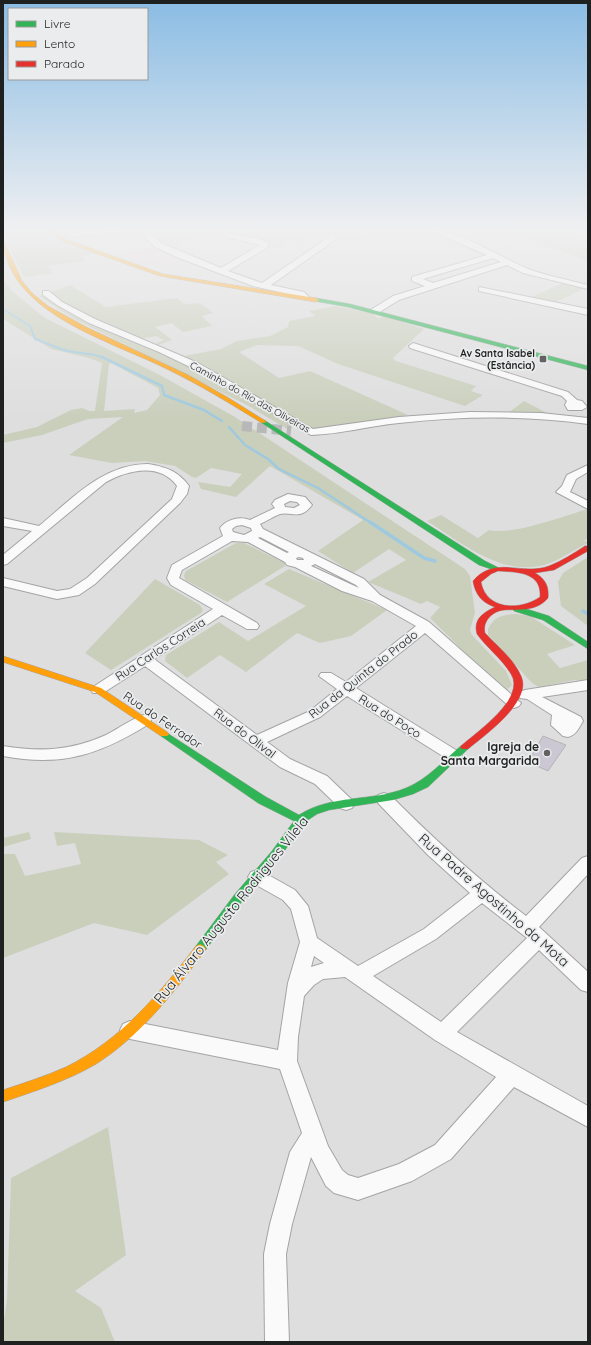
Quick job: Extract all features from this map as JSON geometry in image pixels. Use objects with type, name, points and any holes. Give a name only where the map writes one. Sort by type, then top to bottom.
[{"type":"main road","points":[[19,292],[42,312],[85,335],[181,381],[201,393],[473,567],[481,576]]},
{"type":"main road","points":[[29,292],[52,310],[79,325],[160,363],[238,405],[482,563],[497,569],[516,569],[526,572],[543,583],[546,588],[544,598],[537,604],[517,608]]},
{"type":"main road","points":[[266,292],[375,310],[588,368]]},
{"type":"main road","points":[[526,572],[551,568],[588,548]]},
{"type":"main road","points":[[543,583],[551,568]]},
{"type":"main road","points":[[486,615],[485,599],[477,587],[477,581],[481,576],[497,569]]},
{"type":"main road","points":[[544,598],[551,607]]},
{"type":"main road","points":[[485,599],[504,607],[517,608],[545,616],[588,646]]},
{"type":"main road","points":[[504,607],[486,615],[478,624],[479,630],[515,671],[520,682],[521,698]]},
{"type":"main road","name":"Rua do Ferrador","points":[[3,659],[98,690],[262,800],[300,820]]},
{"type":"main road","name":"Rua Álvaro Augusto Rodrigues Vilela","points":[[3,1096],[51,1079],[81,1066],[109,1048],[130,1030],[162,998],[240,896],[282,847],[300,820],[319,808],[384,799],[417,789],[521,698]]},
{"type":"street","points":[[290,292],[301,294],[305,298]]},
{"type":"street","points":[[375,310],[396,298],[415,292]]},
{"type":"street","points":[[495,292],[588,312]]},
{"type":"street","name":"Caminho do Rio das Oliveiras","points":[[46,293],[77,313],[178,357],[238,389],[311,432],[427,418],[473,416],[548,416],[588,421]]},
{"type":"street","points":[[414,346],[565,394],[578,406],[548,416]]},
{"type":"street","points":[[291,431],[311,432]]},
{"type":"street","points":[[140,467],[158,469],[179,479],[183,486],[181,494],[176,501],[91,581],[74,592],[58,595],[3,580],[8,573],[8,569],[3,562],[39,529],[102,480],[125,470],[140,467]]},
{"type":"street","points":[[588,468],[571,477],[567,488],[562,492],[588,506]]},
{"type":"street","points":[[252,626],[175,582],[173,573],[176,568],[230,537],[239,539],[254,531],[281,509]]},
{"type":"street","points":[[230,537],[226,531],[228,526],[243,521],[254,531],[350,589],[377,598],[425,626],[521,698],[537,701],[560,712]]},
{"type":"street","points":[[3,522],[39,529]]},
{"type":"street","points":[[299,558],[363,583],[377,598]]},
{"type":"street","points":[[350,589],[358,588],[363,583]]},
{"type":"street","name":"Rua Carlos Correia","points":[[98,690],[222,609]]},
{"type":"street","name":"Rua da Quinta do Prado","points":[[257,741],[315,714],[425,626]]},
{"type":"street","name":"Rua do Olival","points":[[146,660],[285,763],[321,780],[346,804]]},
{"type":"street","name":"Rua do Poço","points":[[326,676],[454,756]]},
{"type":"street","points":[[521,698],[588,685]]},
{"type":"street","points":[[3,751],[31,756],[52,756],[79,751],[117,737],[144,720]]},
{"type":"street","name":"Rua Padre Agostinho da Mota","points":[[384,799],[434,850],[482,893],[533,933],[588,984]]},
{"type":"street","points":[[442,1034],[533,933],[588,863]]},
{"type":"street","points":[[257,877],[289,895],[299,906],[309,942],[296,993],[288,1037],[286,1061],[313,1136],[324,1161],[334,1178],[342,1185],[358,1189],[404,1173],[442,1152],[473,1120],[511,1075]]},
{"type":"street","points":[[296,993],[307,978],[316,972],[330,969],[351,972],[430,934],[482,893]]},
{"type":"street","points":[[309,942],[442,1034],[511,1075],[588,1117]]},
{"type":"street","points":[[130,1030],[286,1061]]},
{"type":"street","points":[[277,1342],[275,1254],[281,1224],[301,1152],[313,1136]]},
{"type":"green space","points":[[3,292],[13,292],[45,318],[158,374],[235,417],[465,569],[470,576],[475,613],[470,630],[472,635],[506,671],[512,685],[505,692],[430,618],[440,607],[427,601],[421,604],[368,582],[406,560],[389,549],[353,573],[318,551],[363,520],[270,466],[236,497],[201,489],[198,482],[230,487],[242,474],[211,468],[196,478],[175,466],[145,461],[112,463],[69,455],[123,417],[88,419],[42,435],[3,443],[3,435],[37,427],[71,410],[82,408],[89,411],[95,411],[102,363],[89,358],[51,349],[3,319]],"holes":[[[111,363],[158,388],[160,395],[147,410],[134,413],[135,409],[104,411],[109,364]]]},
{"type":"green space","points":[[81,292],[106,307],[177,298],[184,304],[200,303],[213,313],[202,316],[212,326],[183,332],[171,323],[155,327],[172,340],[158,345],[155,344],[164,340],[156,336],[140,339],[80,313],[49,293]]},
{"type":"green space","points":[[544,292],[577,292],[554,303],[532,297]]},
{"type":"green space","points":[[45,295],[230,386],[292,422],[289,430],[247,405],[72,318],[39,296]]},
{"type":"green space","points":[[336,306],[371,313],[378,318],[384,316],[424,329],[393,358],[396,361],[476,386],[471,391],[483,395],[465,406],[338,364],[298,346],[257,345],[239,352],[279,378],[310,371],[408,415],[314,429],[184,356],[221,349],[237,341],[270,336],[288,327],[289,321],[315,316],[309,311]]},
{"type":"green space","points":[[524,401],[549,414],[508,413]]},
{"type":"green space","points":[[588,509],[588,539],[584,540],[588,543],[555,561],[533,567],[517,567],[485,557],[427,521],[441,515],[478,538],[489,530],[499,531],[524,528]]},
{"type":"green space","points":[[236,543],[244,543],[285,563],[285,566],[227,602],[185,580],[184,575],[186,571]]},
{"type":"green space","points":[[588,557],[588,626],[561,606],[558,582],[563,573]]},
{"type":"green space","points":[[289,569],[387,610],[351,636],[320,643],[297,633],[246,672],[220,655],[187,678],[165,661],[166,655],[219,622],[248,641],[306,606],[264,584]]},
{"type":"green space","points":[[155,579],[200,605],[203,610],[201,613],[111,670],[85,653]]},
{"type":"green space","points":[[516,614],[530,616],[575,645],[547,654],[560,668],[588,660],[588,682],[575,680],[539,687],[532,683],[488,635],[488,629],[493,621],[499,617]]},
{"type":"green space","points":[[29,832],[31,839],[3,847],[3,838]]},
{"type":"green space","points":[[54,832],[199,840],[228,855],[216,862],[229,874],[147,935],[94,923],[3,958],[3,854],[15,854],[25,876],[81,864],[75,843],[57,846]]},
{"type":"green space","points":[[108,1127],[126,1255],[75,1291],[101,1308],[115,1342],[3,1342],[3,1327],[7,1300],[11,1178]]},
{"type":"building","name":"Igreja de Santa Margarida","points":[[543,736],[566,745],[548,771],[528,762]]},
{"type":"waterway","points":[[3,309],[30,326],[35,339],[64,350],[104,358]]},
{"type":"waterway","points":[[102,357],[162,386],[164,395],[204,410],[222,421]]},
{"type":"waterway","points":[[229,427],[245,445],[268,459],[279,469],[318,488],[371,523]]},
{"type":"waterway","points":[[370,522],[424,558],[435,561]]},
{"type":"waterway","points":[[583,611],[588,614]]},
{"type":"tunnel","points":[[242,426],[291,431]]},
{"type":"traffic: fast","points":[[316,300],[348,305],[588,368]]},
{"type":"traffic: fast","points":[[264,422],[482,563],[497,569]]},
{"type":"traffic: fast","points":[[517,609],[546,618],[588,646]]},
{"type":"traffic: fast","points":[[164,734],[262,800],[300,820]]},
{"type":"traffic: fast","points":[[200,949],[239,897],[276,854],[301,819],[313,811],[328,806],[393,796],[409,791],[424,784],[465,747]]},
{"type":"traffic: slow","points":[[28,292],[46,307],[64,318],[185,376],[264,422]]},
{"type":"traffic: slow","points":[[265,292],[316,300]]},
{"type":"traffic: slow","points":[[3,659],[98,690],[164,734]]},
{"type":"traffic: slow","points":[[3,1096],[64,1074],[92,1059],[110,1047],[127,1033],[158,1001],[200,949]]},
{"type":"traffic: jam","points":[[526,572],[551,568],[588,548]]},
{"type":"traffic: jam","points":[[497,569],[522,571],[537,577],[542,582],[545,589],[544,598],[527,607],[519,608],[503,607],[488,601],[482,596],[478,589],[477,581],[488,572],[497,569]]},
{"type":"traffic: jam","points":[[465,747],[492,725],[511,705],[517,695],[519,685],[517,676],[505,660],[481,634],[480,628],[480,624],[485,616],[503,607]]},
{"type":"place","name":"Av Santa Isabel (Estância)","points":[[543,359]]},
{"type":"place","name":"Igreja de Santa Margarida","points":[[547,753]]}]
